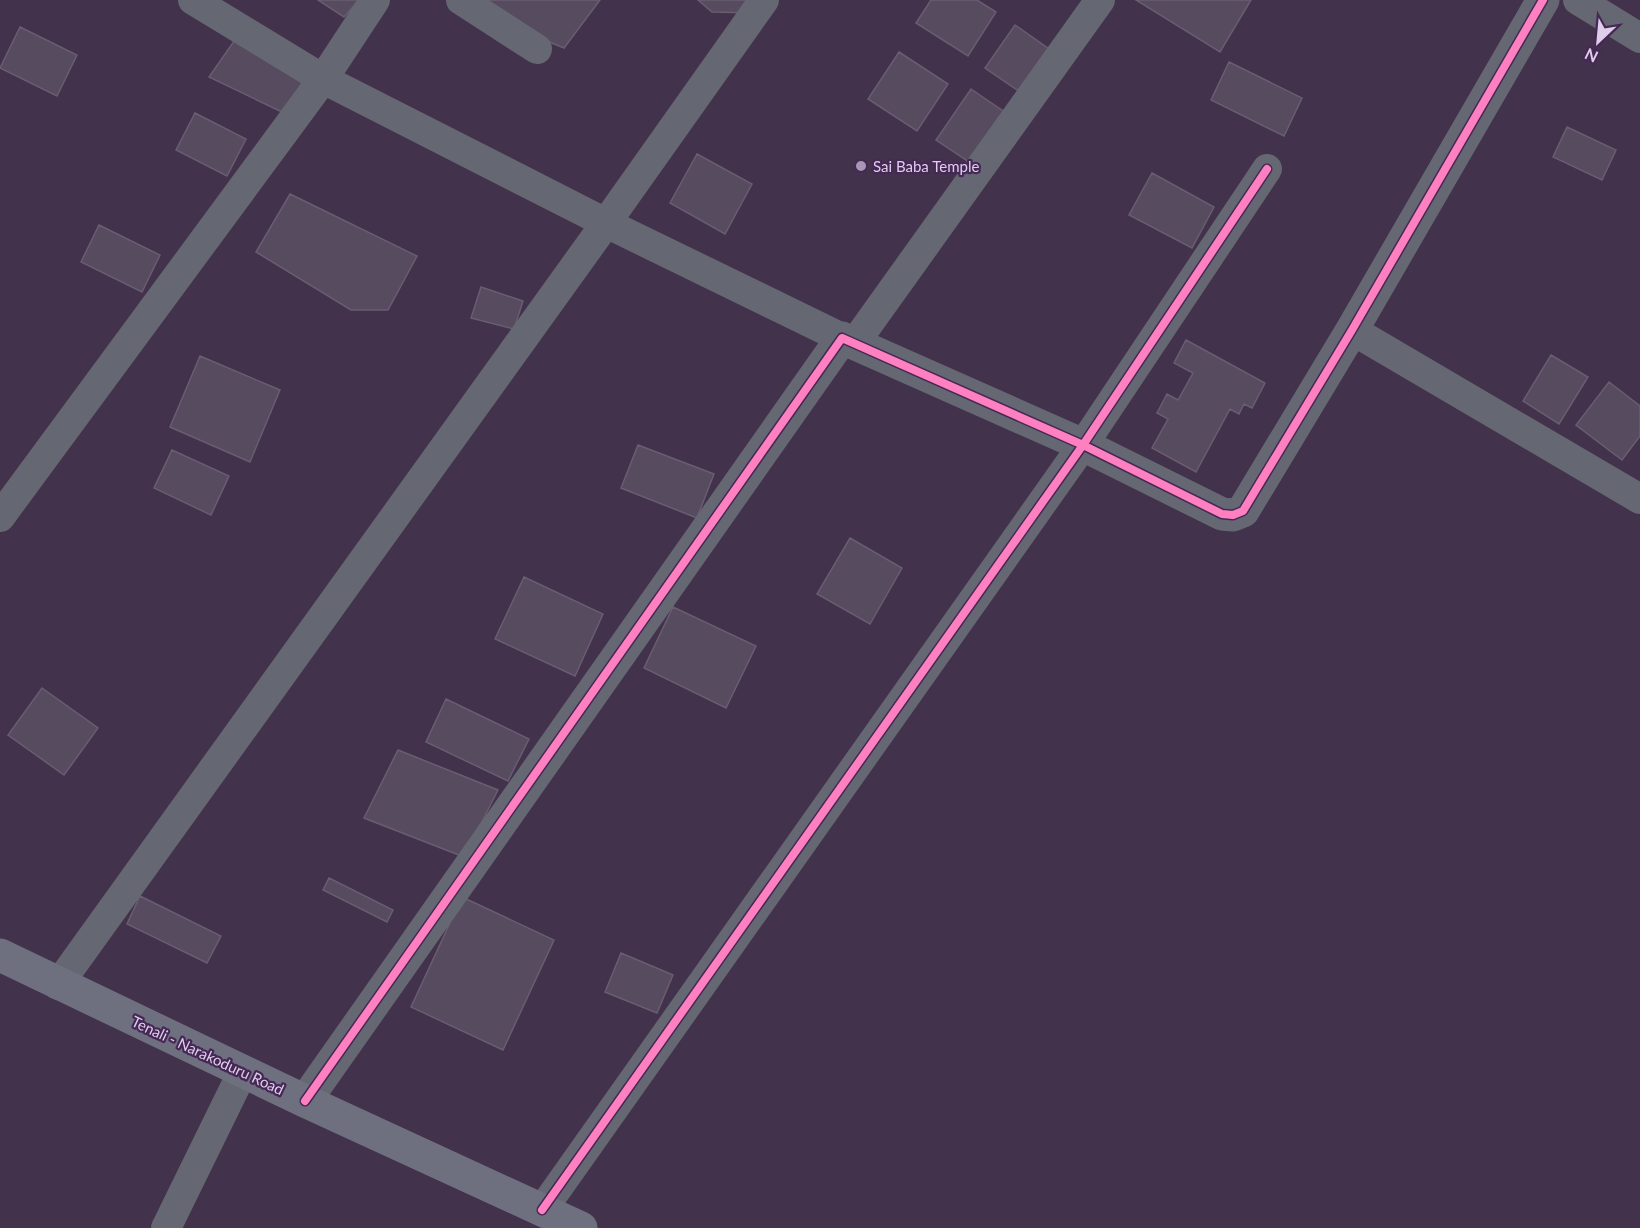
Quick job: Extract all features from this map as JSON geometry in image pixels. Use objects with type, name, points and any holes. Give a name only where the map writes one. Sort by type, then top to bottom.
[{"type":"main road","name":"Tenali - Narakoduru Road","points":[[0,955],[58,985],[581,1228]]},
{"type":"street","points":[[193,0],[323,79],[606,224],[848,341],[1083,446],[1222,514],[1233,515],[1243,511],[1352,330],[1543,0]]},
{"type":"street","points":[[0,517],[323,79],[375,0]]},
{"type":"street","points":[[461,0],[537,49]]},
{"type":"street","points":[[58,985],[606,224],[764,0]]},
{"type":"street","points":[[305,1101],[848,341],[1100,0]]},
{"type":"street","points":[[1578,0],[1640,38]]},
{"type":"street","points":[[542,1210],[1083,446],[1267,169]]},
{"type":"street","points":[[1352,330],[1640,499]]},
{"type":"street","points":[[166,1228],[243,1071]]},
{"type":"building","points":[[318,0],[359,0],[344,17]]},
{"type":"building","points":[[490,0],[600,0],[564,48],[542,39],[486,6]]},
{"type":"building","points":[[698,0],[762,0],[755,13],[712,12]]},
{"type":"building","points":[[931,0],[977,0],[996,12],[968,56],[916,23]]},
{"type":"building","points":[[1136,0],[1251,0],[1220,52]]},
{"type":"building","points":[[1015,25],[1052,51],[1023,94],[985,68]]},
{"type":"building","points":[[20,27],[77,55],[57,96],[0,68]]},
{"type":"building","points":[[237,37],[306,78],[282,112],[209,77]]},
{"type":"building","points":[[899,52],[948,84],[917,131],[868,99]]},
{"type":"building","points":[[1229,62],[1302,98],[1284,136],[1211,100]]},
{"type":"building","points":[[971,89],[1006,113],[972,164],[936,140]]},
{"type":"building","points":[[195,113],[246,139],[227,176],[176,150]]},
{"type":"building","points":[[1567,127],[1616,150],[1602,180],[1553,157]]},
{"type":"building","points":[[697,154],[752,184],[725,234],[670,203]]},
{"type":"building","points":[[1152,173],[1214,207],[1192,248],[1129,215]]},
{"type":"building","points":[[290,194],[417,256],[388,310],[351,310],[256,252]]},
{"type":"building","points":[[99,225],[160,255],[142,292],[81,262]]},
{"type":"building","points":[[481,287],[523,301],[514,329],[471,318]]},
{"type":"building","points":[[1186,340],[1265,383],[1252,408],[1244,404],[1239,414],[1230,409],[1196,472],[1152,448],[1168,419],[1157,413],[1167,394],[1178,400],[1193,373],[1174,363]]},
{"type":"building","points":[[1551,355],[1588,377],[1559,424],[1523,401]]},
{"type":"building","points":[[200,356],[280,390],[250,462],[170,427]]},
{"type":"building","points":[[1609,382],[1640,406],[1640,436],[1622,460],[1576,425]]},
{"type":"building","points":[[638,445],[714,474],[697,518],[621,488]]},
{"type":"building","points":[[172,450],[229,476],[211,515],[154,488]]},
{"type":"building","points":[[850,538],[902,568],[870,624],[817,594]]},
{"type":"building","points":[[524,577],[603,614],[575,676],[495,639]]},
{"type":"building","points":[[673,607],[756,646],[726,708],[644,668]]},
{"type":"building","points":[[42,688],[98,728],[64,775],[8,735]]},
{"type":"building","points":[[446,699],[529,739],[508,781],[426,742]]},
{"type":"building","points":[[398,750],[498,790],[464,857],[364,818]]},
{"type":"building","points":[[329,878],[393,910],[387,922],[323,890]]},
{"type":"building","points":[[140,896],[221,936],[207,963],[127,924]]},
{"type":"building","points":[[462,897],[554,940],[503,1050],[411,1007]]},
{"type":"building","points":[[621,953],[673,975],[657,1013],[605,992]]},
{"type":"cycle path","points":[[305,1101],[842,338],[1083,445],[1222,514],[1233,515],[1243,511],[1352,330],[1543,0]]},
{"type":"cycle path","points":[[542,1210],[1083,445],[1267,169]]},
{"type":"place","name":"Sai Baba Temple","points":[[861,166]]}]
